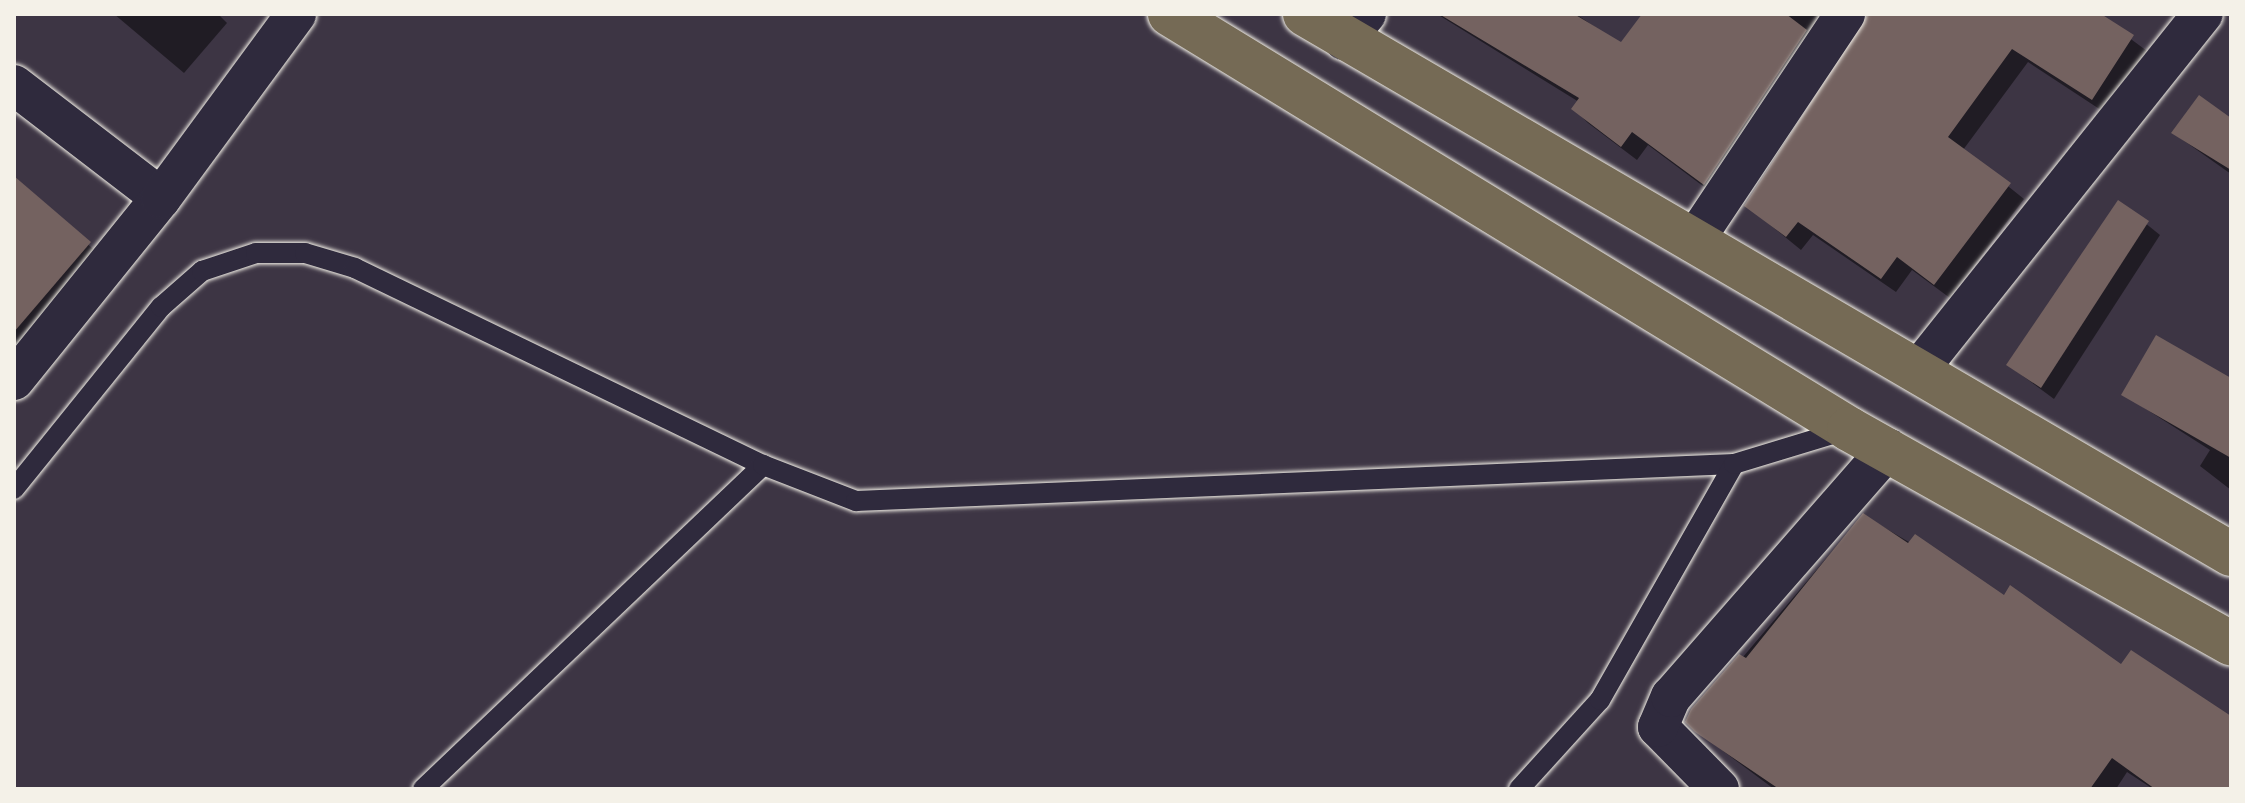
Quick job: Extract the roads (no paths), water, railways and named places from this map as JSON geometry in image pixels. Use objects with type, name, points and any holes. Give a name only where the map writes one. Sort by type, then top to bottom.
[{"type":"main road","points":[[1170,14],[1849,429],[2231,643]]},
{"type":"main road","points":[[1305,14],[1355,27],[1693,242],[1920,368],[2231,554]]},
{"type":"street","points":[[14,380],[161,198],[296,14]]},
{"type":"street","points":[[1920,368],[2203,14]]},
{"type":"street","points":[[1693,242],[1843,15]]},
{"type":"street","points":[[14,85],[161,198]]},
{"type":"street","points":[[1719,789],[1658,727],[1671,697],[1888,449]]},
{"type":"lane","points":[[14,489],[161,307],[202,271],[256,253],[305,253],[355,268],[763,465],[856,501],[1734,464],[1849,429]]},
{"type":"lane","points":[[1519,789],[1600,700],[1734,464]]},
{"type":"lane","points":[[423,789],[763,465]]}]
